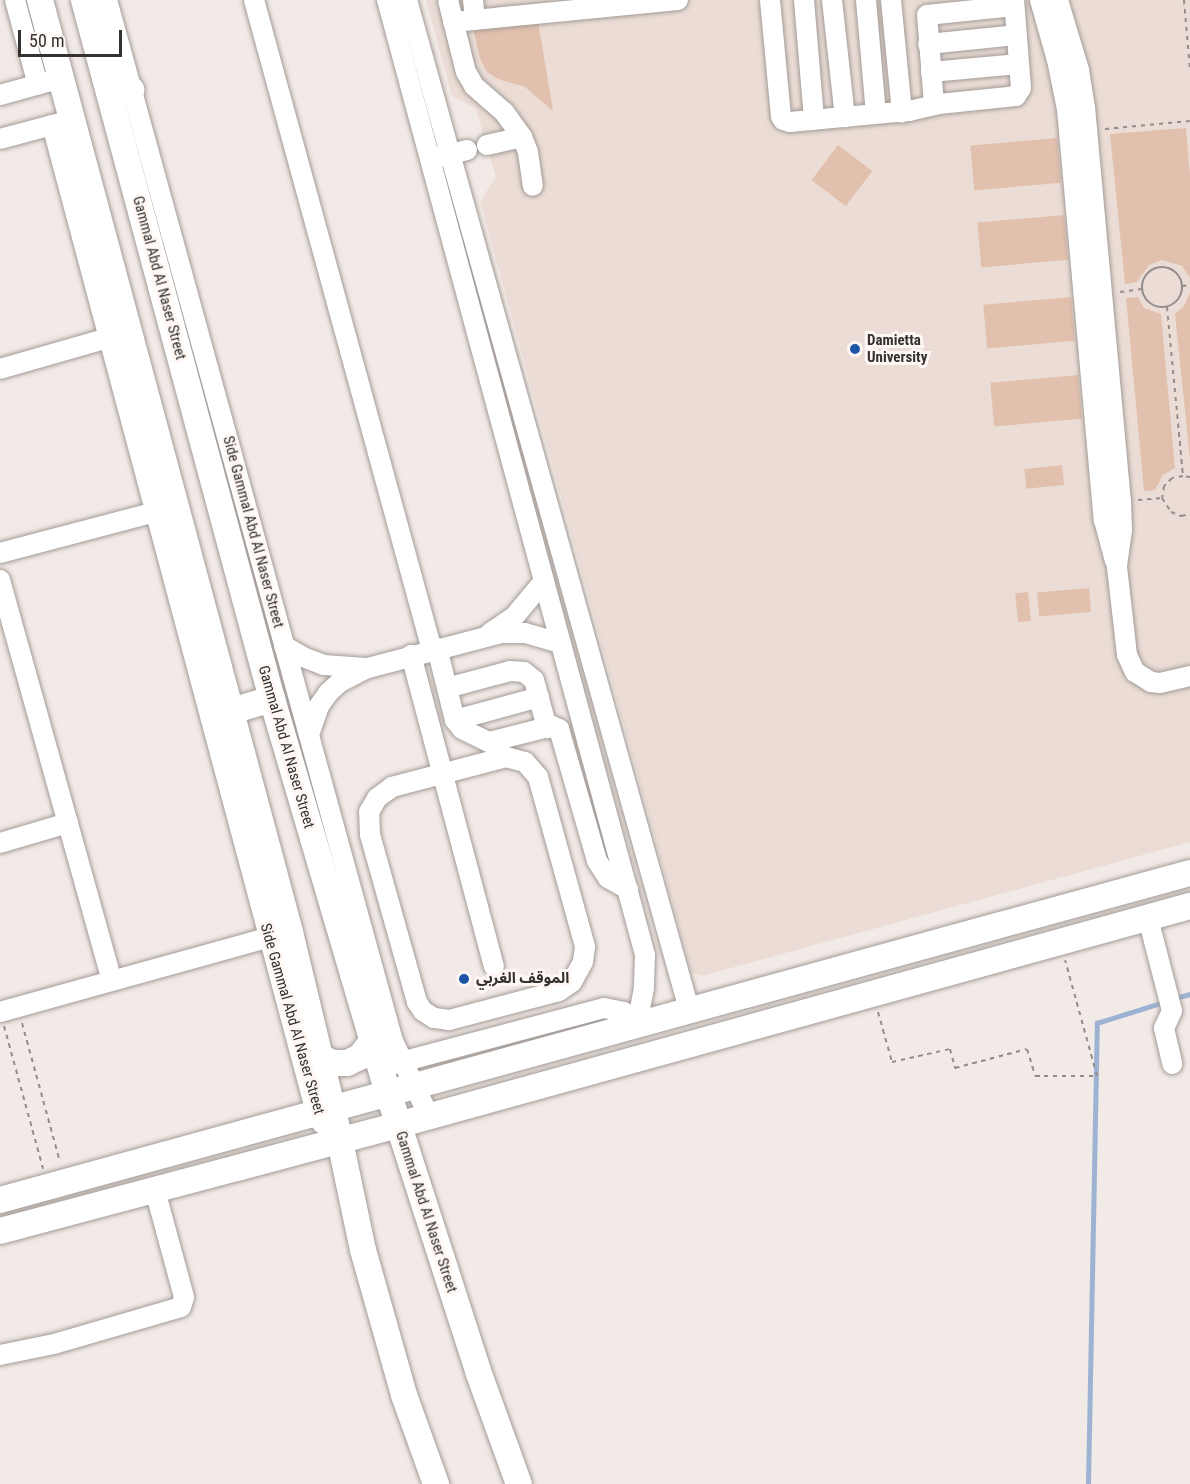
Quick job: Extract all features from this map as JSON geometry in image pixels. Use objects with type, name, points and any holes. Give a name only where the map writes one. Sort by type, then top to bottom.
[{"type":"main road","points":[[40,0],[50,81],[63,122],[197,626],[231,711],[279,934],[320,1057],[324,1110],[340,1141],[363,1250],[404,1395],[436,1484]]},
{"type":"main road","name":"Gammal Abd Al Naser Street","points":[[84,0],[121,93],[272,699],[372,1041],[391,1065],[388,1092],[398,1125],[478,1371],[519,1484]]},
{"type":"main road","points":[[231,711],[272,699]]},
{"type":"main road","points":[[0,1200],[1190,873]]},
{"type":"main road","points":[[0,1230],[340,1141],[1190,906]]},
{"type":"main road","points":[[320,1057],[333,1063],[354,1061],[365,1053],[372,1041]]},
{"type":"street","points":[[0,95],[50,81],[15,0]]},
{"type":"street","name":"Side Gammal Abd Al Naser Street","points":[[107,0],[121,93],[284,646],[393,1041],[391,1065],[414,1086],[429,1116]]},
{"type":"street","points":[[254,0],[455,720],[462,729],[489,742],[556,727],[561,732],[599,866],[614,883],[628,889]]},
{"type":"street","points":[[387,0],[448,155],[544,581],[645,955],[644,988],[635,1024]]},
{"type":"street","points":[[407,0],[448,155],[689,1009]]},
{"type":"street","points":[[448,0],[470,79],[479,92],[504,112],[522,137],[528,152],[533,186]]},
{"type":"street","points":[[473,0],[475,20]]},
{"type":"street","points":[[453,22],[567,5],[678,0]]},
{"type":"street","points":[[770,0],[782,118],[786,122],[876,114],[1016,96],[1021,88],[1014,3],[929,14],[926,20],[934,105]]},
{"type":"street","points":[[804,0],[814,120]]},
{"type":"street","points":[[832,0],[845,117]]},
{"type":"street","points":[[866,0],[876,114]]},
{"type":"street","points":[[891,0],[902,111]]},
{"type":"street","points":[[1040,0],[1057,60],[1067,109],[1104,520],[1118,567],[1130,664],[1142,678],[1151,682],[1160,683],[1190,676]]},
{"type":"street","points":[[1058,0],[1078,70],[1087,131],[1121,501],[1122,530],[1118,567]]},
{"type":"street","points":[[928,44],[1016,35]]},
{"type":"street","points":[[931,72],[1019,64]]},
{"type":"street","points":[[0,139],[63,122]]},
{"type":"street","points":[[487,145],[522,137]]},
{"type":"street","name":"Side Gammal Abd Al Naser Street","points":[[87,215],[108,338],[140,415],[154,512],[197,626],[324,1110]]},
{"type":"street","points":[[0,369],[108,338]]},
{"type":"street","points":[[0,553],[154,512]]},
{"type":"street","points":[[0,580],[112,981]]},
{"type":"street","points":[[488,634],[514,617],[544,581]]},
{"type":"street","points":[[309,736],[319,706],[328,693],[340,682],[369,668],[488,634],[525,633],[561,643]]},
{"type":"street","points":[[284,646],[324,665],[369,668]]},
{"type":"street","points":[[411,656],[494,966]]},
{"type":"street","points":[[447,688],[517,671],[534,680],[548,728]]},
{"type":"street","points":[[455,720],[539,697]]},
{"type":"street","points":[[513,757],[530,766],[538,777],[585,947],[584,962],[572,982],[559,991],[449,1020],[434,1018],[423,1011],[417,1002],[370,835],[368,820],[372,805],[387,790],[443,774],[513,757]]},
{"type":"street","points":[[576,787],[598,780]]},
{"type":"street","points":[[0,843],[68,823]]},
{"type":"street","points":[[1148,918],[1172,1011],[1164,1028],[1172,1064]]},
{"type":"street","points":[[6,1010],[279,934]]},
{"type":"street","points":[[542,995],[550,1023]]},
{"type":"street","points":[[391,1065],[611,1007],[624,1012],[635,1024]]},
{"type":"street","points":[[0,1355],[54,1344],[181,1307],[184,1297],[155,1190]]},
{"type":"path","points":[[1184,0],[1190,70]]},
{"type":"path","points":[[1087,131],[1190,121]]},
{"type":"path","points":[[1158,268],[1174,271],[1182,286],[1177,301],[1167,307],[1151,304],[1142,289],[1148,273],[1158,268]]},
{"type":"path","points":[[1182,286],[1190,285]]},
{"type":"path","points":[[1102,294],[1142,289]]},
{"type":"path","points":[[1167,307],[1183,476]]},
{"type":"path","points":[[1162,498],[1167,482],[1183,476],[1190,477]]},
{"type":"path","points":[[1121,501],[1162,498]]},
{"type":"path","points":[[1162,498],[1171,512],[1181,516],[1190,514]]},
{"type":"path","points":[[873,994],[892,1062],[950,1049],[955,1068],[1027,1049],[1035,1076],[1098,1076],[1060,942]]},
{"type":"path","points":[[6,1010],[57,1184]]},
{"type":"path","points":[[6,1010],[57,1184]]},
{"type":"shaded area","name":"Damietta University","points":[[426,0],[1190,0],[1190,842],[702,976],[692,973],[480,201],[496,177],[476,109],[452,96]]},
{"type":"shaded area","points":[[538,21],[553,111],[525,87],[498,79],[487,72],[480,59],[473,28]]},
{"type":"shaded area","points":[[1186,128],[1190,175],[1190,278],[1182,266],[1162,260],[1149,265],[1137,282],[1125,284],[1110,134]]},
{"type":"shaded area","points":[[1057,138],[1061,183],[974,190],[970,146]]},
{"type":"shaded area","points":[[838,145],[872,171],[846,206],[812,180]]},
{"type":"shaded area","points":[[1064,215],[1068,260],[981,267],[977,223]]},
{"type":"shaded area","points":[[1190,292],[1190,459],[1175,314],[1184,306]]},
{"type":"shaded area","points":[[1071,297],[1075,341],[987,349],[983,305]]},
{"type":"shaded area","points":[[1138,297],[1144,308],[1161,314],[1175,468],[1163,475],[1155,490],[1144,491],[1126,298]]},
{"type":"shaded area","points":[[1078,375],[1082,419],[994,427],[990,383]]},
{"type":"shaded area","points":[[1062,465],[1064,485],[1026,489],[1024,469]]},
{"type":"shaded area","points":[[1089,588],[1091,612],[1039,616],[1037,593]]},
{"type":"shaded area","points":[[1028,592],[1031,621],[1018,622],[1015,593]]},
{"type":"waterway","points":[[1175,998],[1190,994]]},
{"type":"waterway","points":[[1088,1484],[1097,1023],[1164,1002]]},
{"type":"place","name":"Damietta University","points":[[855,349]]},
{"type":"place","name":"الموقف الغربي","points":[[464,979]]}]
